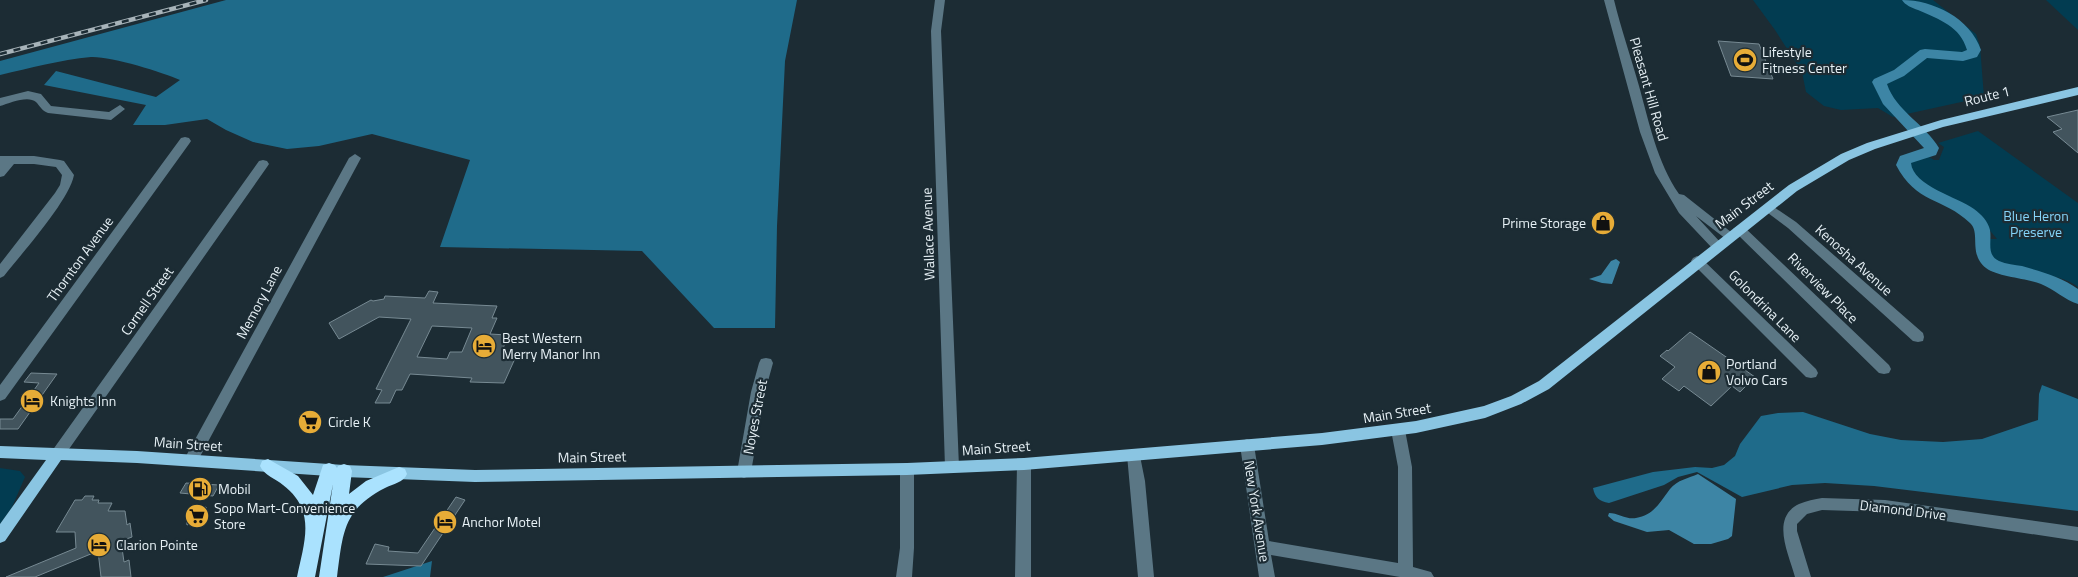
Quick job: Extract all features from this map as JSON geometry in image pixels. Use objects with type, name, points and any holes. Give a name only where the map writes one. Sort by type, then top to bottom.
[{"type":"highway","points":[[268,466],[287,477],[302,490],[310,506],[314,528]]},
{"type":"highway","points":[[306,577],[314,528],[337,471]]},
{"type":"highway","points":[[328,577],[335,534],[337,471]]},
{"type":"highway","points":[[335,534],[340,520],[363,492],[384,479],[399,474]]},
{"type":"main road","name":"Route 1","points":[[1904,135],[1988,111],[2078,91]]},
{"type":"main road","name":"Main Street","points":[[0,452],[191,460],[399,474],[475,476],[744,472],[907,469],[1024,464],[1322,439],[1398,430],[1469,416],[1500,406],[1530,393],[1574,363],[1697,261],[1805,180],[1845,157],[1904,135]]},
{"type":"main road","points":[[0,536],[57,455]]},
{"type":"street","name":"Wallace Avenue","points":[[940,0],[936,31],[952,467]]},
{"type":"street","name":"Pleasant Hill Road","points":[[1609,0],[1651,152],[1667,184],[1688,216],[1717,246]]},
{"type":"street","points":[[0,102],[28,95],[37,97],[48,110],[111,116],[120,109]]},
{"type":"street","name":"Thornton Avenue","points":[[0,394],[185,141]]},
{"type":"street","name":"Memory Lane","points":[[191,460],[355,158]]},
{"type":"street","points":[[0,173],[5,160],[49,161],[60,164],[67,171],[68,179],[66,185],[0,273]]},
{"type":"street","name":"Cornell Street","points":[[57,455],[263,164]]},
{"type":"street","name":"Pleasant Hill Road","points":[[1667,184],[1683,201],[1734,232]]},
{"type":"street","name":"Kenosha Avenue","points":[[1768,207],[1792,224],[1918,337]]},
{"type":"street","name":"Riverview Place","points":[[1734,232],[1884,369]]},
{"type":"street","name":"Golondrina Lane","points":[[1697,261],[1811,373]]},
{"type":"street","name":"Noyes Street","points":[[744,472],[758,392],[766,363]]},
{"type":"street","points":[[1398,430],[1405,466],[1406,572]]},
{"type":"street","name":"New York Avenue","points":[[1247,445],[1266,577]]},
{"type":"street","points":[[1134,455],[1146,577]]},
{"type":"street","points":[[1023,577],[1024,464]]},
{"type":"street","points":[[904,577],[907,548],[907,469]]},
{"type":"street","name":"Diamond Drive","points":[[1803,577],[1790,532],[1790,522],[1795,514],[1802,509],[1822,504],[1884,506],[2078,534]]},
{"type":"street","points":[[1262,547],[1426,577]]},
{"type":"green space","points":[[1753,0],[1933,0],[1976,34],[1980,46],[1984,97],[1893,117],[1878,108],[1841,110],[1824,106],[1806,92],[1802,72]]},
{"type":"green space","points":[[2046,0],[2078,0],[2078,30]]},
{"type":"green space","name":"Blue Heron Preserve","points":[[1978,131],[2078,203],[2078,287],[2057,277],[2016,269],[1994,260],[1987,252],[1985,239],[1997,239],[1971,208],[1943,197],[1928,188],[1910,168],[1911,160],[1917,160],[1922,155],[1939,160],[1944,147],[1938,143]]},
{"type":"green space","points":[[0,468],[20,471],[25,477],[12,507],[0,524]]},
{"type":"shaded area","points":[[226,0],[797,0],[785,61],[777,226],[775,328],[714,328],[642,251],[440,247],[470,160],[372,134],[319,146],[287,149],[253,142],[207,119],[165,125],[133,125],[146,105],[44,85],[56,71],[156,97],[180,80],[149,69],[100,57],[79,58],[45,64],[0,75],[0,61]]},
{"type":"shaded area","points":[[1616,259],[1620,262],[1612,284],[1589,279],[1601,275],[1611,261]]},
{"type":"shaded area","points":[[2042,385],[2078,399],[2078,511],[1874,486],[1825,483],[1792,485],[1742,497],[1697,472],[1678,477],[1664,485],[1609,503],[1598,498],[1593,488],[1653,472],[1695,467],[1712,468],[1724,465],[1735,456],[1740,444],[1761,416],[1778,413],[1803,412],[1870,434],[1901,440],[1943,442],[1982,439],[2038,420],[2039,394]]},
{"type":"shaded area","points":[[1698,474],[1736,499],[1732,536],[1728,539],[1711,544],[1694,544],[1669,530],[1647,532],[1614,521],[1608,516],[1609,513],[1612,513],[1633,518],[1648,514],[1673,486]]},
{"type":"shaded area","points":[[432,561],[430,577],[383,577]]},
{"type":"building","name":"Lifestyle Fitness Center","points":[[1718,41],[1759,44],[1773,79],[1731,76]]},
{"type":"building","points":[[2078,110],[2078,153],[2053,132],[2062,129],[2047,117]]},
{"type":"building","name":"Prime Storage","points":[[1601,217],[1612,221],[1609,230],[1598,226]]},
{"type":"building","name":"Best Western Merry Manor Inn","points":[[429,291],[438,292],[433,303],[497,306],[492,318],[497,318],[490,334],[507,335],[502,353],[517,354],[504,383],[470,382],[472,378],[410,374],[402,390],[396,390],[390,403],[375,403],[382,390],[376,389],[411,319],[379,317],[339,339],[329,323],[371,300],[384,299],[385,296],[425,298]],"holes":[[[432,326],[472,328],[462,352],[450,352],[447,359],[417,357]]]},
{"type":"building","name":"Portland Volvo Cars","points":[[1690,332],[1755,377],[1740,392],[1732,386],[1711,406],[1684,386],[1679,391],[1662,379],[1675,367],[1660,356]]},
{"type":"building","name":"Knights Inn","points":[[31,373],[57,374],[18,429],[0,429],[0,419],[13,419],[39,383],[24,382]]},
{"type":"building","name":"Mobil","points":[[186,483],[219,485],[213,496],[180,493]]},
{"type":"building","name":"Clarion Pointe","points":[[85,496],[94,496],[92,500],[99,500],[98,503],[112,503],[108,511],[125,511],[127,525],[130,523],[132,537],[121,541],[124,562],[129,560],[131,577],[101,577],[98,551],[35,577],[6,577],[76,548],[75,532],[56,532],[75,500],[82,500]]},
{"type":"building","name":"Anchor Motel","points":[[456,497],[465,500],[421,566],[366,564],[375,544],[389,547],[388,551],[418,553]]},
{"type":"building","name":"Sopo Mart-Convenience Store","points":[[206,507],[208,516],[187,525],[186,515]]},
{"type":"waterway","points":[[1908,0],[1948,18],[1965,30],[1974,50],[1972,54],[1963,57],[1925,53],[1899,73],[1879,82],[1882,91],[1895,109],[1919,132],[1932,148],[1931,151],[1905,160],[1903,165],[1908,175],[1916,184],[1958,206],[1977,220],[1982,230],[1983,253],[1993,265],[2046,279],[2078,298]]},
{"type":"railway","points":[[0,54],[206,0]]},
{"type":"place","name":"Lifestyle Fitness Center","points":[[1745,60]]},
{"type":"place","name":"Prime Storage","points":[[1603,223]]},
{"type":"place","name":"Best Western Merry Manor Inn","points":[[484,346]]},
{"type":"place","name":"Portland Volvo Cars","points":[[1709,372]]},
{"type":"place","name":"Knights Inn","points":[[32,401]]},
{"type":"place","name":"Circle K","points":[[310,422]]},
{"type":"place","name":"Mobil","points":[[200,489]]},
{"type":"place","name":"Sopo Mart-Convenience Store","points":[[197,516]]},
{"type":"place","name":"Anchor Motel","points":[[445,522]]},
{"type":"place","name":"Clarion Pointe","points":[[99,545]]}]
